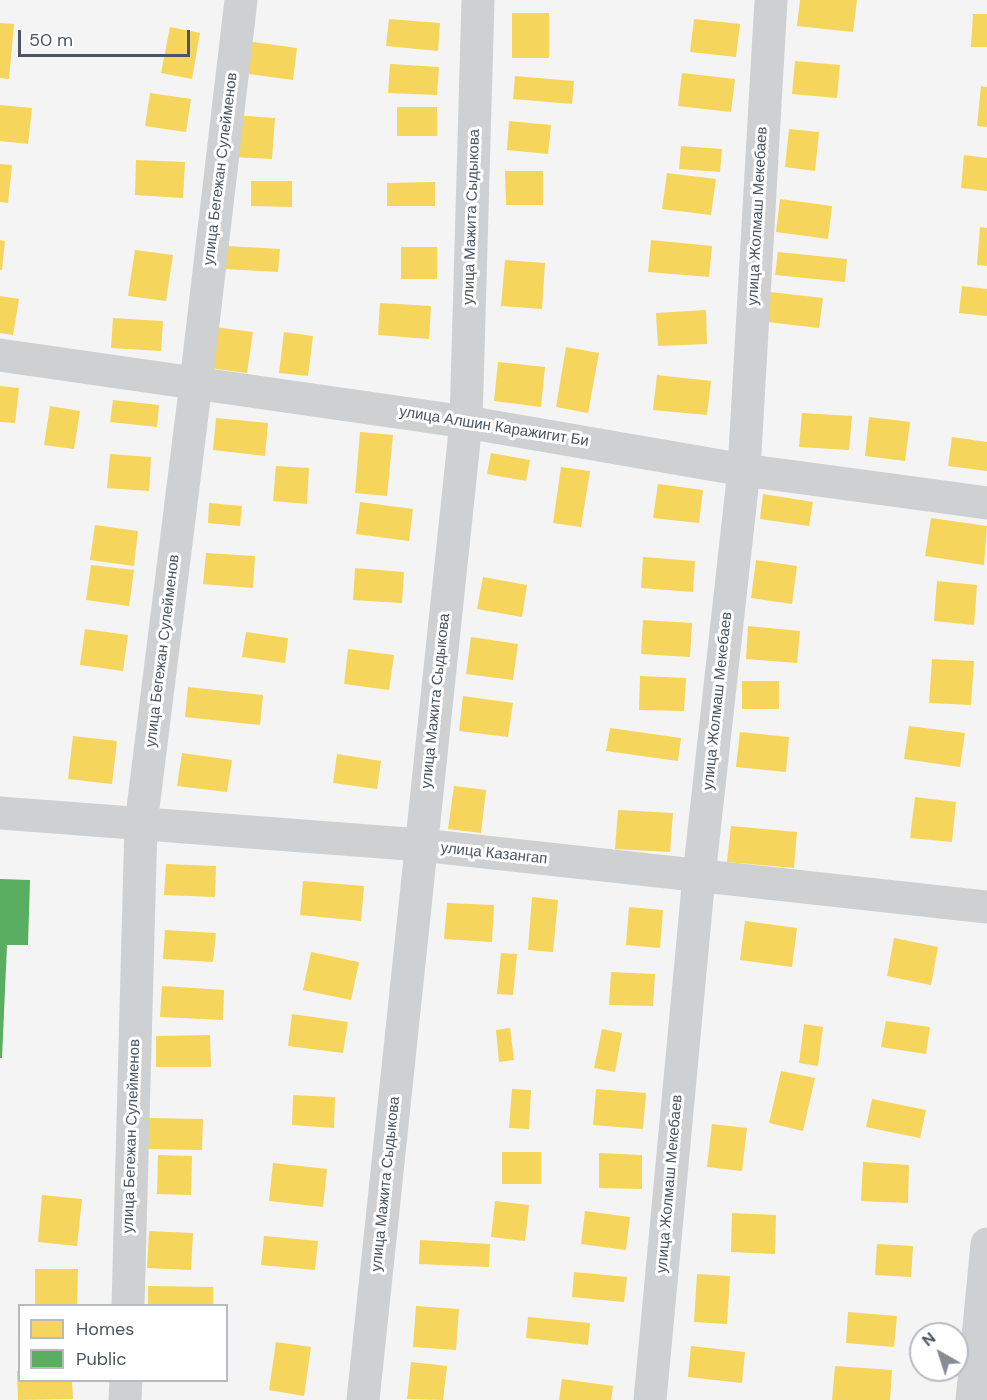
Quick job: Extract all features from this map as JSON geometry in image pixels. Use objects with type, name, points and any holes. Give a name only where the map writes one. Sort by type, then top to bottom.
[{"type":"street","name":"улица Бегежан Сулейменов","points":[[128,1304],[141,824],[241,0]]},
{"type":"street","name":"улица Мажита Сыдыкова","points":[[363,1400],[466,422],[478,0]]},
{"type":"street","name":"улица Жолмаш Мекебаев","points":[[650,1400],[699,876],[744,470],[771,0]]},
{"type":"street","name":"улица Алшин Каражигит Би","points":[[0,355],[466,422],[744,470],[987,503]]},
{"type":"street","name":"улица Казангап","points":[[0,813],[421,845],[987,907]]},
{"type":"street","points":[[972,1400],[987,1244]]},
{"type":"street","points":[[125,1400],[126,1382]]},
{"type":"building: Homes","points":[[800,0],[857,0],[853,32],[797,26]]},
{"type":"building: Homes","points":[[512,13],[549,13],[549,58],[512,58]]},
{"type":"building: Homes","points":[[973,14],[987,14],[987,47],[971,47]]},
{"type":"building: Homes","points":[[389,19],[440,23],[438,51],[386,46]]},
{"type":"building: Homes","points":[[694,19],[740,24],[736,57],[690,52]]},
{"type":"building: Homes","points":[[0,23],[14,24],[9,79],[0,78]]},
{"type":"building: Homes","points":[[170,27],[200,33],[192,79],[161,73]]},
{"type":"building: Homes","points":[[246,41],[297,48],[293,80],[241,73]]},
{"type":"building: Homes","points":[[795,61],[840,65],[837,98],[792,94]]},
{"type":"building: Homes","points":[[390,64],[439,67],[437,95],[388,93]]},
{"type":"building: Homes","points":[[682,73],[735,79],[731,112],[678,106]]},
{"type":"building: Homes","points":[[515,76],[574,81],[572,104],[513,99]]},
{"type":"building: Homes","points":[[981,86],[987,87],[987,127],[977,126]]},
{"type":"building: Homes","points":[[150,93],[191,99],[186,132],[145,126]]},
{"type":"building: Homes","points":[[0,105],[32,108],[28,144],[0,141]]},
{"type":"building: Homes","points":[[397,107],[437,107],[437,136],[397,136]]},
{"type":"building: Homes","points":[[234,115],[275,118],[272,159],[232,157]]},
{"type":"building: Homes","points":[[509,121],[551,125],[548,154],[507,150]]},
{"type":"building: Homes","points":[[789,129],[819,132],[815,171],[785,167]]},
{"type":"building: Homes","points":[[681,146],[722,149],[720,172],[679,169]]},
{"type":"building: Homes","points":[[964,155],[987,158],[987,191],[961,188]]},
{"type":"building: Homes","points":[[136,160],[185,162],[183,198],[135,195]]},
{"type":"building: Homes","points":[[0,164],[12,165],[8,203],[0,202]]},
{"type":"building: Homes","points":[[505,171],[543,171],[543,205],[506,205]]},
{"type":"building: Homes","points":[[667,173],[716,179],[711,215],[662,209]]},
{"type":"building: Homes","points":[[251,181],[292,181],[292,207],[251,206]]},
{"type":"building: Homes","points":[[435,182],[435,206],[387,206],[387,183]]},
{"type":"building: Homes","points":[[780,199],[832,206],[828,239],[776,232]]},
{"type":"building: Homes","points":[[980,227],[987,228],[987,266],[977,265]]},
{"type":"building: Homes","points":[[0,240],[5,241],[2,270],[0,270]]},
{"type":"building: Homes","points":[[651,240],[712,246],[709,277],[648,272]]},
{"type":"building: Homes","points":[[227,246],[280,249],[278,272],[225,269]]},
{"type":"building: Homes","points":[[401,247],[437,247],[437,279],[401,279]]},
{"type":"building: Homes","points":[[135,250],[173,255],[166,301],[128,296]]},
{"type":"building: Homes","points":[[778,252],[847,259],[845,282],[775,275]]},
{"type":"building: Homes","points":[[505,260],[545,263],[542,309],[501,306]]},
{"type":"building: Homes","points":[[962,286],[987,289],[987,316],[959,313]]},
{"type":"building: Homes","points":[[770,292],[823,298],[819,328],[767,322]]},
{"type":"building: Homes","points":[[0,296],[19,299],[13,335],[0,333]]},
{"type":"building: Homes","points":[[380,303],[431,306],[429,339],[378,335]]},
{"type":"building: Homes","points":[[706,310],[707,344],[658,346],[656,313]]},
{"type":"building: Homes","points":[[113,318],[163,321],[161,351],[111,348]]},
{"type":"building: Homes","points":[[215,327],[253,332],[247,373],[209,368]]},
{"type":"building: Homes","points":[[284,332],[313,336],[308,376],[279,373]]},
{"type":"building: Homes","points":[[566,347],[599,353],[588,413],[556,407]]},
{"type":"building: Homes","points":[[498,362],[545,367],[541,407],[494,401]]},
{"type":"building: Homes","points":[[657,375],[711,381],[707,415],[653,410]]},
{"type":"building: Homes","points":[[0,386],[19,388],[15,423],[0,422]]},
{"type":"building: Homes","points":[[113,400],[159,405],[157,427],[110,422]]},
{"type":"building: Homes","points":[[50,406],[80,411],[74,449],[44,445]]},
{"type":"building: Homes","points":[[802,413],[852,416],[849,450],[799,447]]},
{"type":"building: Homes","points":[[869,417],[910,422],[905,461],[865,456]]},
{"type":"building: Homes","points":[[216,418],[268,423],[265,456],[213,450]]},
{"type":"building: Homes","points":[[360,432],[393,435],[387,496],[355,493]]},
{"type":"building: Homes","points":[[952,437],[987,442],[987,471],[948,466]]},
{"type":"building: Homes","points":[[491,453],[530,460],[526,481],[487,474]]},
{"type":"building: Homes","points":[[110,454],[151,457],[149,491],[107,488]]},
{"type":"building: Homes","points":[[276,466],[309,468],[307,504],[273,501]]},
{"type":"building: Homes","points":[[561,467],[590,471],[581,527],[553,523]]},
{"type":"building: Homes","points":[[658,484],[703,490],[699,523],[653,518]]},
{"type":"building: Homes","points":[[763,494],[813,502],[809,526],[760,519]]},
{"type":"building: Homes","points":[[360,502],[413,509],[409,541],[356,534]]},
{"type":"building: Homes","points":[[209,503],[242,506],[240,526],[208,523]]},
{"type":"building: Homes","points":[[931,518],[987,526],[984,565],[925,556]]},
{"type":"building: Homes","points":[[95,525],[138,531],[134,566],[90,560]]},
{"type":"building: Homes","points":[[206,553],[255,556],[253,588],[203,584]]},
{"type":"building: Homes","points":[[643,557],[695,561],[693,592],[641,588]]},
{"type":"building: Homes","points":[[756,560],[797,566],[792,604],[751,598]]},
{"type":"building: Homes","points":[[91,565],[134,570],[129,606],[86,600]]},
{"type":"building: Homes","points":[[355,568],[404,572],[402,603],[353,600]]},
{"type":"building: Homes","points":[[483,577],[527,585],[522,617],[477,609]]},
{"type":"building: Homes","points":[[937,581],[977,585],[974,625],[934,621]]},
{"type":"building: Homes","points":[[643,620],[692,623],[690,657],[641,654]]},
{"type":"building: Homes","points":[[748,626],[800,631],[797,663],[746,659]]},
{"type":"building: Homes","points":[[85,629],[128,635],[123,671],[80,665]]},
{"type":"building: Homes","points":[[246,632],[288,638],[285,663],[242,657]]},
{"type":"building: Homes","points":[[471,637],[518,644],[513,680],[466,674]]},
{"type":"building: Homes","points":[[348,649],[394,655],[389,690],[344,684]]},
{"type":"building: Homes","points":[[932,659],[974,661],[971,705],[929,703]]},
{"type":"building: Homes","points":[[640,676],[686,678],[684,711],[639,710]]},
{"type":"building: Homes","points":[[742,681],[779,681],[779,709],[742,709]]},
{"type":"building: Homes","points":[[188,687],[263,695],[260,725],[185,717]]},
{"type":"building: Homes","points":[[463,696],[513,703],[508,737],[459,731]]},
{"type":"building: Homes","points":[[909,726],[965,733],[960,767],[904,759]]},
{"type":"building: Homes","points":[[610,728],[681,738],[678,761],[606,751]]},
{"type":"building: Homes","points":[[740,732],[789,737],[786,772],[736,767]]},
{"type":"building: Homes","points":[[73,736],[117,741],[112,784],[68,779]]},
{"type":"building: Homes","points":[[182,753],[232,760],[227,792],[177,786]]},
{"type":"building: Homes","points":[[337,754],[381,761],[377,789],[333,783]]},
{"type":"building: Homes","points":[[454,786],[486,790],[481,833],[448,829]]},
{"type":"building: Homes","points":[[915,797],[956,802],[952,842],[910,838]]},
{"type":"building: Homes","points":[[618,810],[673,813],[670,852],[615,849]]},
{"type":"building: Homes","points":[[731,826],[797,832],[794,868],[727,862]]},
{"type":"building: Homes","points":[[166,864],[216,866],[215,897],[164,895]]},
{"type":"building: Homes","points":[[303,881],[364,886],[361,921],[300,915]]},
{"type":"building: Homes","points":[[532,897],[558,900],[553,952],[528,950]]},
{"type":"building: Homes","points":[[447,903],[494,905],[492,942],[444,939]]},
{"type":"building: Homes","points":[[629,907],[663,910],[660,948],[626,945]]},
{"type":"building: Homes","points":[[745,921],[797,928],[792,967],[740,960]]},
{"type":"building: Homes","points":[[165,930],[216,933],[213,962],[163,959]]},
{"type":"building: Homes","points":[[894,938],[938,947],[931,985],[887,976]]},
{"type":"building: Homes","points":[[311,952],[359,962],[351,1000],[303,990]]},
{"type":"building: Homes","points":[[501,953],[517,954],[513,995],[497,994]]},
{"type":"building: Homes","points":[[611,972],[655,974],[653,1006],[609,1005]]},
{"type":"building: Homes","points":[[162,986],[224,990],[223,1020],[160,1017]]},
{"type":"building: Homes","points":[[292,1014],[348,1022],[343,1053],[288,1046]]},
{"type":"building: Homes","points":[[886,1021],[930,1027],[926,1054],[881,1047]]},
{"type":"building: Homes","points":[[804,1024],[823,1027],[818,1066],[799,1063]]},
{"type":"building: Homes","points":[[510,1028],[514,1060],[499,1062],[496,1030]]},
{"type":"building: Homes","points":[[602,1029],[622,1033],[615,1072],[594,1068]]},
{"type":"building: Homes","points":[[210,1035],[211,1067],[156,1067],[156,1036]]},
{"type":"building: Homes","points":[[781,1071],[815,1078],[803,1131],[769,1123]]},
{"type":"building: Homes","points":[[512,1089],[531,1090],[529,1129],[509,1128]]},
{"type":"building: Homes","points":[[596,1089],[646,1093],[643,1129],[593,1125]]},
{"type":"building: Homes","points":[[293,1095],[335,1097],[334,1128],[292,1125]]},
{"type":"building: Homes","points":[[872,1099],[926,1110],[920,1138],[866,1127]]},
{"type":"building: Homes","points":[[149,1118],[203,1119],[202,1150],[148,1149]]},
{"type":"building: Homes","points":[[712,1124],[747,1128],[742,1171],[707,1167]]},
{"type":"building: Homes","points":[[502,1152],[541,1152],[541,1184],[502,1184]]},
{"type":"building: Homes","points":[[599,1153],[642,1155],[642,1189],[599,1188]]},
{"type":"building: Homes","points":[[158,1155],[192,1156],[191,1195],[157,1194]]},
{"type":"building: Homes","points":[[863,1162],[909,1165],[908,1203],[861,1201]]},
{"type":"building: Homes","points":[[273,1163],[327,1169],[323,1207],[269,1201]]},
{"type":"building: Homes","points":[[42,1195],[82,1199],[77,1246],[38,1242]]},
{"type":"building: Homes","points":[[495,1201],[529,1205],[525,1241],[491,1237]]},
{"type":"building: Homes","points":[[585,1211],[630,1217],[626,1250],[581,1244]]},
{"type":"building: Homes","points":[[732,1213],[776,1215],[775,1254],[731,1252]]},
{"type":"building: Homes","points":[[149,1231],[193,1233],[191,1270],[147,1268]]},
{"type":"building: Homes","points":[[264,1236],[318,1241],[315,1270],[261,1265]]},
{"type":"building: Homes","points":[[420,1240],[490,1244],[489,1267],[419,1264]]},
{"type":"building: Homes","points":[[877,1244],[913,1246],[911,1277],[875,1275]]},
{"type":"building: Homes","points":[[35,1269],[78,1269],[77,1304],[35,1304]]},
{"type":"building: Homes","points":[[574,1272],[627,1277],[624,1302],[572,1297]]},
{"type":"building: Homes","points":[[697,1274],[730,1276],[727,1324],[694,1322]]},
{"type":"building: Homes","points":[[148,1286],[213,1287],[213,1304],[148,1304]]},
{"type":"building: Homes","points":[[416,1306],[459,1309],[456,1350],[413,1347]]},
{"type":"building: Homes","points":[[848,1312],[897,1316],[894,1347],[846,1343]]},
{"type":"building: Homes","points":[[528,1317],[590,1323],[588,1345],[526,1338]]},
{"type":"building: Homes","points":[[276,1342],[311,1347],[304,1396],[269,1390]]},
{"type":"building: Homes","points":[[691,1346],[745,1352],[742,1383],[688,1377]]},
{"type":"building: Homes","points":[[411,1362],[447,1366],[443,1400],[407,1399]]},
{"type":"building: Homes","points":[[835,1366],[892,1370],[890,1400],[832,1400]]},
{"type":"building: Homes","points":[[17,1371],[18,1382],[72,1382],[73,1399],[18,1400]]},
{"type":"building: Homes","points":[[562,1379],[613,1386],[611,1400],[559,1400]]},
{"type":"building: Public","points":[[0,879],[30,880],[28,945],[7,945],[2,1058],[0,1058]]}]
